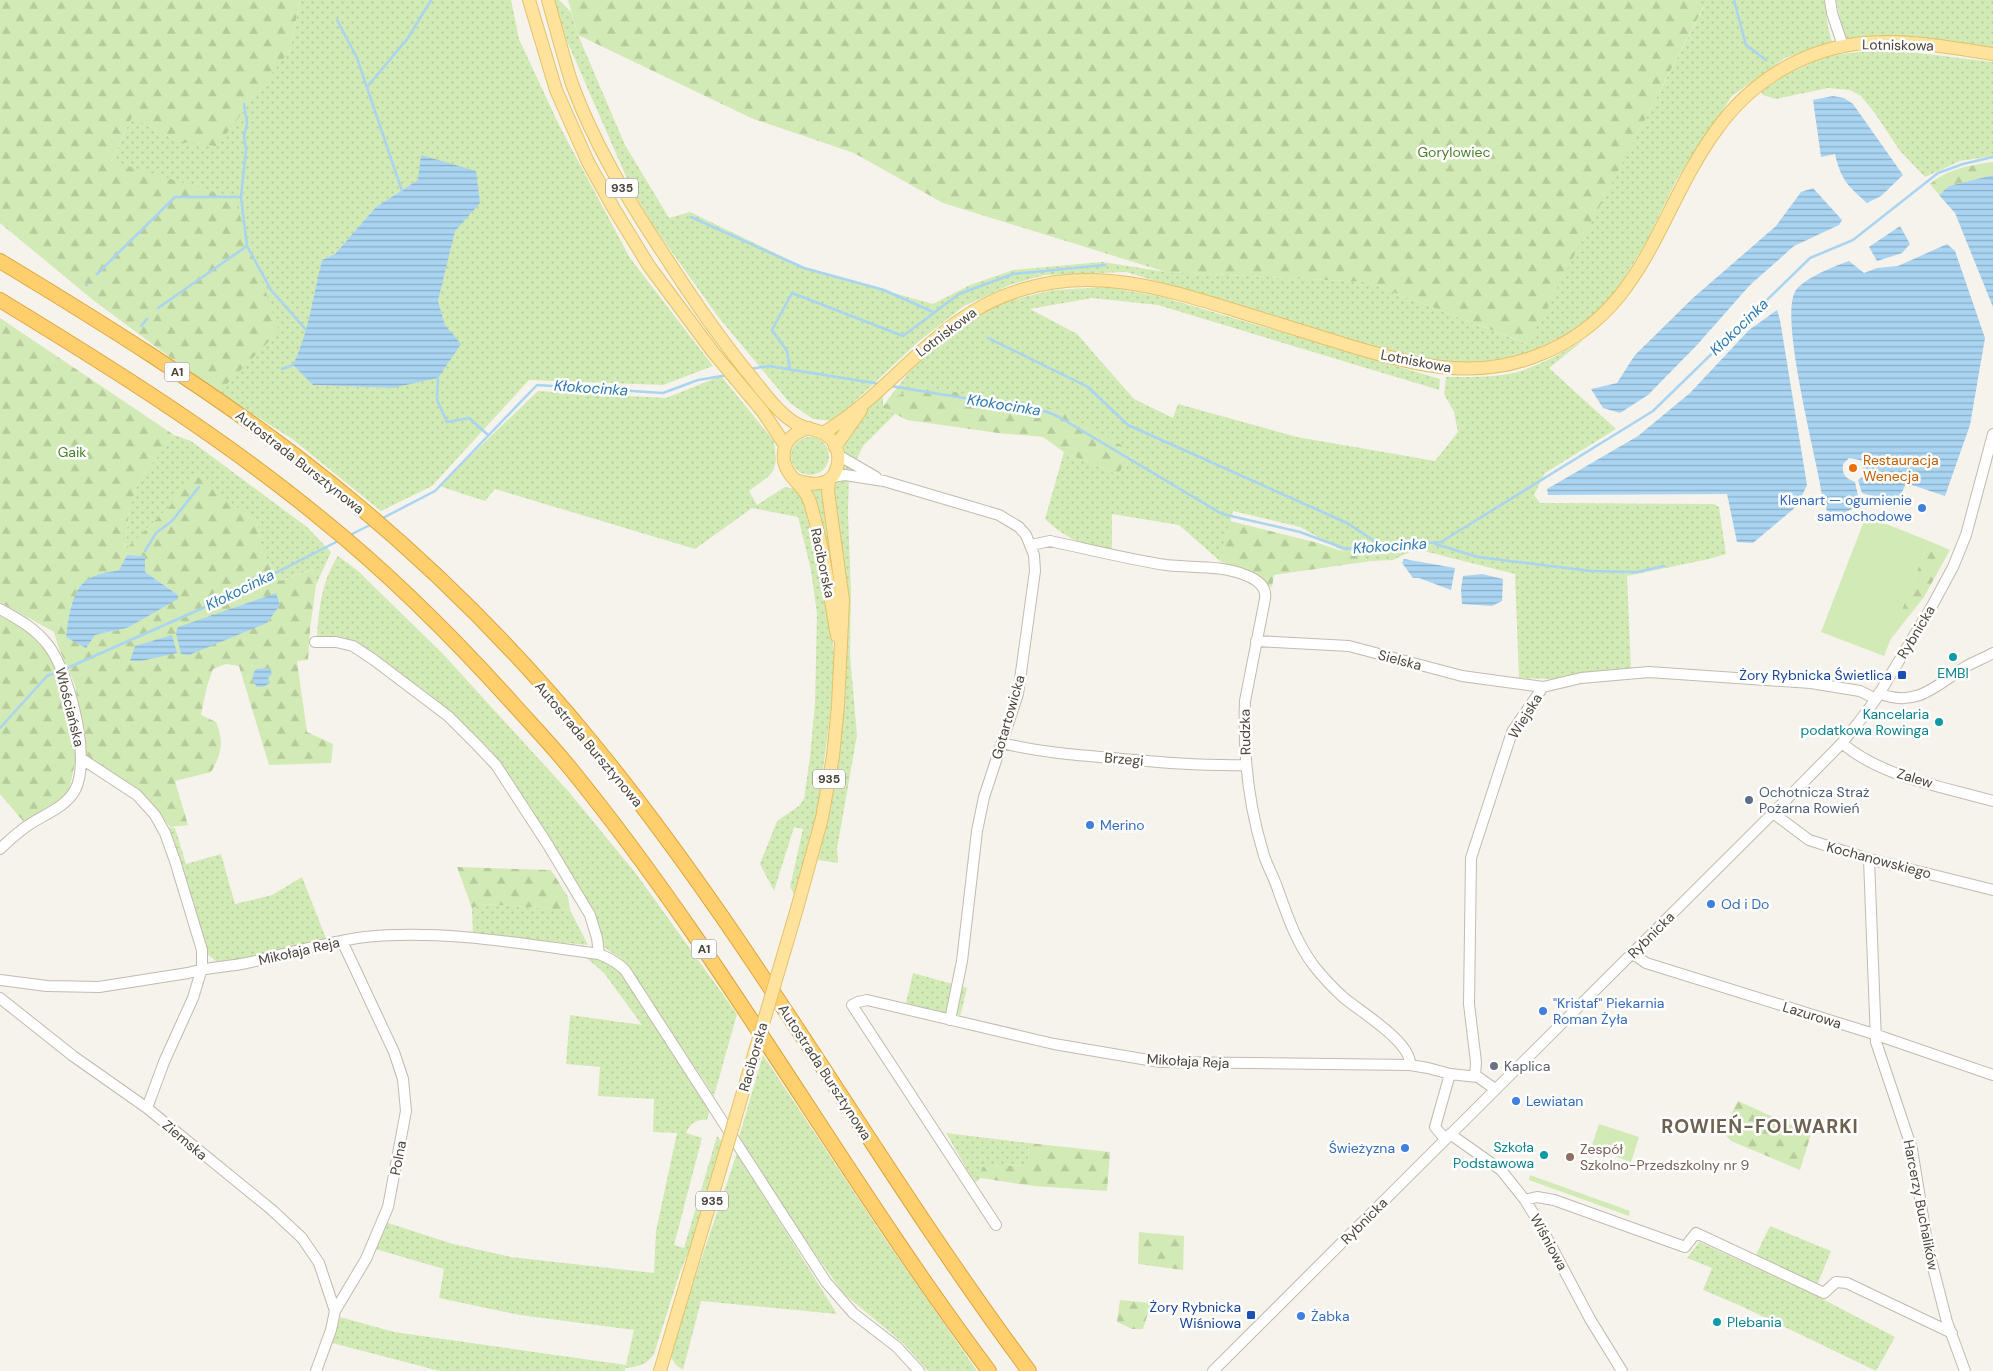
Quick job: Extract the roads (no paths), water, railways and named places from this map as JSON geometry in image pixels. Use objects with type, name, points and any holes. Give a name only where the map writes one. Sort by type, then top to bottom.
[{"type":"highway","name":"Autostrada Bursztynowa","points":[[0,261],[195,384],[269,436],[346,496],[406,548],[508,647],[592,743],[648,815],[751,960],[957,1270],[1029,1371]]},
{"type":"highway","name":"A1","points":[[0,300],[176,411],[244,459],[318,516],[374,563],[482,670],[569,766],[664,892],[723,977],[921,1275],[989,1371]]},
{"type":"main road","name":"935","points":[[529,0],[556,90],[588,162],[614,209],[649,266],[713,352],[763,412],[785,445],[785,466],[795,480]]},
{"type":"main road","name":"935","points":[[548,0],[572,84],[602,152],[629,202],[704,316],[773,404],[795,423],[823,432]]},
{"type":"main road","name":"Lotniskowa","points":[[823,432],[863,405],[903,366],[958,320],[989,302],[1041,284],[1090,279],[1126,282],[1166,290],[1379,355],[1428,366],[1458,369],[1490,368],[1533,358],[1561,345],[1589,327],[1624,292],[1646,258],[1705,147],[1717,129],[1740,102],[1760,84],[1791,64],[1821,52],[1843,46],[1871,43],[1901,43],[1993,54]]},
{"type":"main road","name":"Lotniskowa","points":[[837,451],[863,405]]},
{"type":"main road","points":[[785,445],[790,437],[809,428]]},
{"type":"main road","points":[[823,432],[831,439],[837,451]]},
{"type":"main road","name":"935","points":[[830,479],[838,465],[837,451]]},
{"type":"main road","points":[[795,480],[815,484],[824,483],[830,479]]},
{"type":"main road","name":"Raciborska","points":[[660,1371],[798,905],[818,834],[829,779],[838,706],[843,619],[843,600],[828,492],[830,479]]},
{"type":"main road","name":"Raciborska","points":[[795,480],[805,490],[811,506],[840,651]]},
{"type":"street","points":[[1830,0],[1832,13],[1843,46]]},
{"type":"street","name":"Rybnicka","points":[[1213,1371],[1842,743],[1878,696],[1932,606],[1957,559],[1975,508],[1993,434]]},
{"type":"street","name":"Gotartowicka","points":[[837,451],[884,481]]},
{"type":"street","name":"Gotartowicka","points":[[830,479],[845,475],[884,481],[999,515],[1019,527],[1031,545],[1035,571],[1021,678],[1014,709],[984,797],[978,821],[962,961],[950,1020]]},
{"type":"street","name":"Rudzka","points":[[1031,545],[1050,541],[1166,565],[1224,570],[1245,575],[1260,583],[1266,594],[1245,701],[1246,765],[1252,811],[1263,854],[1296,938],[1314,966],[1342,996],[1375,1021],[1402,1045],[1409,1055],[1410,1065]]},
{"type":"street","name":"Włościańska","points":[[0,609],[28,624],[47,644],[58,660],[66,680],[81,745],[82,759],[138,795],[156,815],[165,833],[198,934],[202,950],[202,968]]},
{"type":"street","name":"Sielska","points":[[1256,641],[1349,646],[1462,676],[1543,687]]},
{"type":"street","points":[[315,642],[336,642],[353,646],[374,660],[448,716],[496,765],[548,845],[590,915],[597,938],[599,954],[617,962],[625,970],[826,1282],[854,1313],[897,1347],[919,1371]]},
{"type":"street","name":"Wiejska","points":[[1475,1076],[1476,1062],[1469,1004],[1470,858],[1512,732],[1543,687],[1581,678],[1649,672],[1811,683],[1878,696],[1914,698],[1930,691],[1967,666],[1993,653]]},
{"type":"street","name":"Zalew","points":[[1842,743],[1848,749],[1884,769],[1993,801]]},
{"type":"street","name":"Brzegi","points":[[1002,744],[1038,751],[1136,760],[1206,766],[1246,765]]},
{"type":"street","points":[[0,849],[23,828],[68,799],[75,790],[82,759]]},
{"type":"street","name":"Kochanowskiego","points":[[1774,813],[1809,840],[1869,859],[1993,890]]},
{"type":"street","name":"Harcerzy Buchalików","points":[[1869,859],[1875,1035],[1912,1149],[1928,1248],[1947,1322],[1965,1371]]},
{"type":"street","name":"Mikołaja Reja","points":[[0,980],[47,986],[99,987],[188,973],[202,968],[226,967],[342,941],[388,936],[451,937],[599,954]]},
{"type":"street","name":"Polna","points":[[316,1371],[331,1330],[334,1310],[366,1259],[388,1207],[406,1112],[403,1078],[394,1052],[342,941]]},
{"type":"street","name":"Lazurowa","points":[[1632,953],[1646,963],[1875,1035],[1993,1076]]},
{"type":"street","points":[[147,1108],[164,1062],[193,998],[202,968]]},
{"type":"street","name":"Ziemska","points":[[0,998],[73,1056],[147,1108],[272,1210],[302,1238],[319,1263],[334,1310]]},
{"type":"street","name":"Mikołaja Reja","points":[[996,1225],[852,1005],[867,1000],[1054,1044],[1160,1062],[1410,1065],[1450,1074],[1475,1076],[1482,1078],[1495,1089]]},
{"type":"street","points":[[1448,1137],[1435,1127],[1450,1074]]},
{"type":"street","name":"Wiśniowa","points":[[1448,1137],[1501,1170],[1525,1200],[1590,1319],[1622,1371]]},
{"type":"street","points":[[1525,1200],[1537,1196],[1554,1200],[1685,1247],[1696,1232],[1824,1293],[1836,1282],[1847,1283],[1952,1333]]},
{"type":"water","points":[[1833,96],[1844,98],[1853,104],[1903,175],[1881,196],[1867,203],[1846,182],[1835,154],[1821,157],[1813,100]]},
{"type":"water","points":[[421,155],[476,171],[480,203],[455,231],[438,301],[445,325],[461,344],[438,378],[392,388],[313,385],[293,365],[307,327],[322,260],[335,254],[376,207],[418,180]]},
{"type":"water","points":[[1993,175],[1993,307],[1955,213],[1939,195],[1949,186]]},
{"type":"water","points":[[1813,188],[1842,220],[1839,225],[1794,246],[1750,285],[1697,345],[1648,395],[1620,413],[1603,408],[1591,389],[1617,383],[1635,355],[1693,298],[1776,226],[1801,192]]},
{"type":"water","points":[[1900,226],[1910,244],[1902,253],[1877,261],[1869,247]]},
{"type":"water","points":[[1947,244],[1955,251],[1985,338],[1970,425],[1945,496],[1906,483],[1897,504],[1862,493],[1858,480],[1862,477],[1863,464],[1860,460],[1849,458],[1843,464],[1843,471],[1847,477],[1855,482],[1859,500],[1854,508],[1840,515],[1827,511],[1822,495],[1795,356],[1792,304],[1796,290],[1813,276],[1849,261],[1864,273],[1877,268],[1898,266]]},
{"type":"water","points":[[1777,310],[1807,485],[1797,506],[1753,543],[1737,542],[1727,494],[1548,495],[1547,489],[1638,436],[1690,393],[1749,330]]},
{"type":"water","points":[[127,555],[145,556],[145,572],[178,595],[178,599],[127,628],[95,635],[86,648],[66,637],[72,603],[80,587],[92,577],[119,570]]},
{"type":"water","points":[[1404,559],[1455,568],[1451,590],[1419,578],[1413,578],[1402,563]]},
{"type":"water","points":[[1482,574],[1503,579],[1502,601],[1492,606],[1462,604],[1461,589],[1463,576]]},
{"type":"water","points":[[276,593],[280,605],[267,623],[189,655],[181,654],[176,633],[178,627]]},
{"type":"water","points":[[172,635],[177,653],[141,661],[130,661],[135,646]]},
{"type":"water","points":[[269,668],[272,674],[268,678],[270,683],[263,687],[257,687],[253,678],[254,671],[256,669]]},
{"type":"waterway","points":[[367,87],[408,38],[431,0]]},
{"type":"waterway","points":[[1734,0],[1746,45],[1766,60]]},
{"type":"waterway","points":[[337,20],[357,58],[402,191]]},
{"type":"waterway","points":[[244,104],[247,123],[244,136],[246,150],[241,197],[247,246],[271,290],[307,331]]},
{"type":"waterway","name":"Kłokocinka","points":[[891,386],[1048,412],[1222,514],[1300,532],[1346,549],[1441,542],[1653,411],[1810,258],[1853,240],[1938,173],[1963,164],[1993,157]]},
{"type":"waterway","points":[[97,274],[175,197],[241,197]]},
{"type":"waterway","points":[[691,217],[804,268],[884,290],[933,312]]},
{"type":"waterway","points":[[158,308],[247,246]]},
{"type":"waterway","points":[[790,369],[787,351],[772,330],[792,293],[903,336],[959,294],[1013,274],[1105,265]]},
{"type":"waterway","points":[[141,326],[147,319]]},
{"type":"waterway","points":[[988,338],[1088,387],[1128,425],[1347,523],[1382,546]]},
{"type":"waterway","points":[[282,369],[293,365]]},
{"type":"waterway","name":"Kłokocinka","points":[[750,369],[769,366],[880,384]]},
{"type":"waterway","name":"Kłokocinka","points":[[381,519],[435,491],[537,385],[663,393],[698,380],[728,375]]},
{"type":"waterway","points":[[438,378],[437,400],[447,422],[469,418],[488,435]]},
{"type":"waterway","points":[[145,551],[156,533],[172,521],[199,487]]},
{"type":"waterway","name":"Kłokocinka","points":[[350,535],[372,524]]},
{"type":"waterway","name":"Kłokocinka","points":[[65,669],[230,596],[340,540]]},
{"type":"waterway","points":[[1435,544],[1478,557],[1591,571],[1637,572],[1664,566]]},
{"type":"waterway","name":"Kłokocinka","points":[[0,728],[47,676],[60,671]]},
{"type":"place","name":"Restauracja Wenecja","points":[[1853,468]]},
{"type":"place","name":"Klenart — ogumienie samochodowe","points":[[1922,508]]},
{"type":"place","name":"EMBI","points":[[1953,657]]},
{"type":"place","name":"Żory Rybnicka Świetlica","points":[[1902,675]]},
{"type":"place","name":"Kancelaria podatkowa Rowinga","points":[[1939,722]]},
{"type":"place","name":"Ochotnicza Straż Pożarna Rowień","points":[[1749,800]]},
{"type":"place","name":"Merino","points":[[1090,825]]},
{"type":"place","name":"Od i Do","points":[[1711,904]]},
{"type":"place","name":"\"Kristaf\" Piekarnia Roman Żyła","points":[[1543,1011]]},
{"type":"place","name":"Kaplica","points":[[1494,1066]]},
{"type":"place","name":"Lewiatan","points":[[1516,1101]]},
{"type":"place","name":"Świeżyzna","points":[[1405,1148]]},
{"type":"place","name":"Szkoła Podstawowa","points":[[1544,1155]]},
{"type":"place","name":"Zespół Szkolno-Przedszkolny nr 9","points":[[1570,1157]]},
{"type":"place","name":"Żory Rybnicka Wiśniowa","points":[[1251,1315]]},
{"type":"place","name":"Żabka","points":[[1301,1316]]},
{"type":"place","name":"Plebania","points":[[1717,1322]]},
{"type":"district","name":"ROWIEŃ-FOLWARKI","points":[[1760,1126]]},
{"type":"park label","name":"Gorylowiec","points":[[1454,152]]},
{"type":"park label","name":"Gaik","points":[[72,452]]}]
